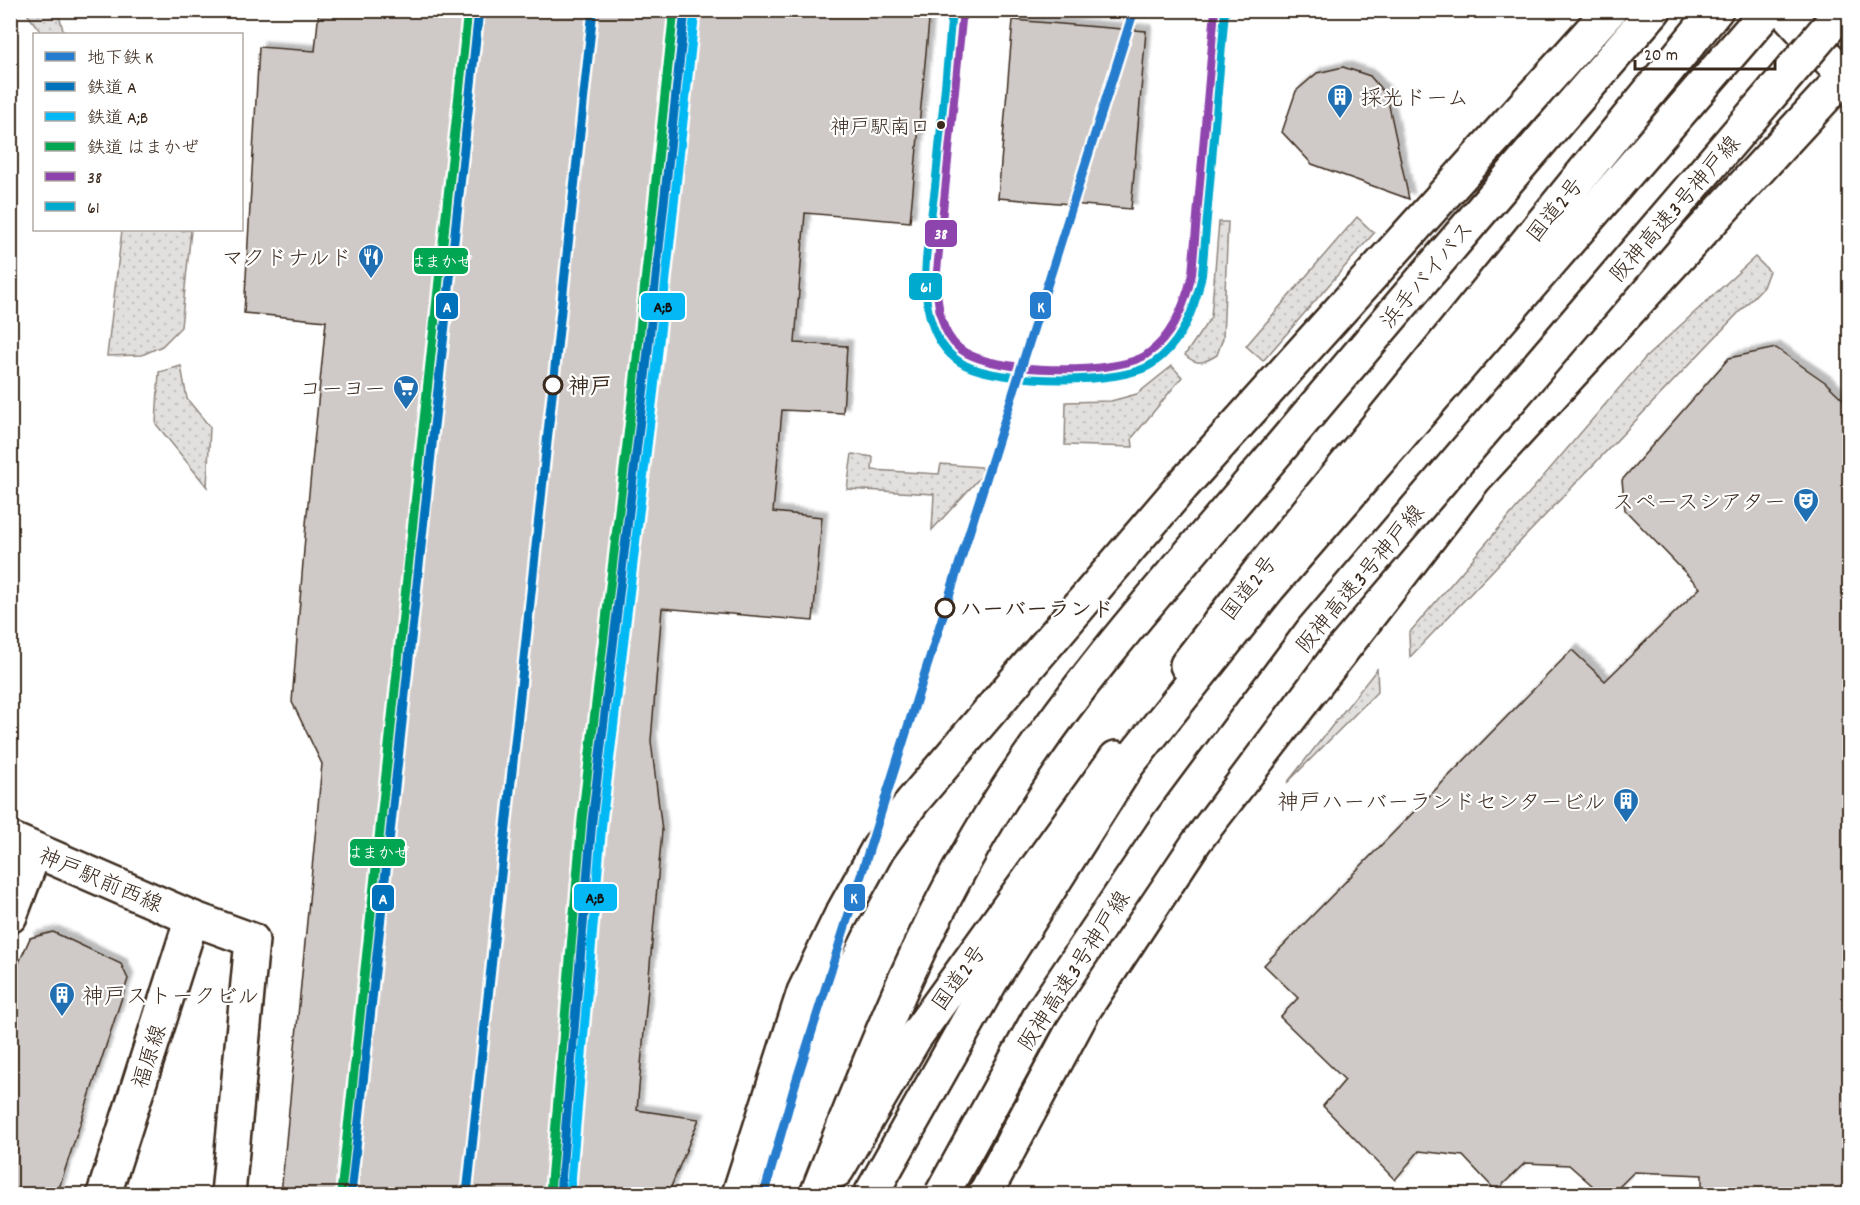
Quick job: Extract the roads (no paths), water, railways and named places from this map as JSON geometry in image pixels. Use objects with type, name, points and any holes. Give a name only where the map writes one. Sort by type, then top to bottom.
[{"type":"main road","points":[[739,1194],[804,992],[840,918],[878,849],[912,802],[1183,485],[1611,10]]},
{"type":"main road","name":"浜手バイパス","points":[[817,1194],[886,1020],[941,902],[1004,796],[1077,692],[1201,541],[1470,223],[1654,10]]},
{"type":"main road","name":"国道2号","points":[[823,1194],[915,1037],[1120,752],[1259,572],[1716,10]]},
{"type":"main road","points":[[871,1194],[991,981],[1128,764],[1269,587],[1768,10]]},
{"type":"main road","points":[[985,1194],[1083,1011],[1208,823],[1475,478],[1848,75],[1784,10]]},
{"type":"main road","name":"阪神高速3号神戸線","points":[[942,1194],[1041,1014],[1169,823],[1313,630],[1843,10]]},
{"type":"main road","points":[[10,916],[23,844]]},
{"type":"main road","name":"神戸駅前西線","points":[[23,844],[192,918],[252,940],[228,1194]]},
{"type":"main road","name":"福原線","points":[[104,1194],[192,918]]},
{"type":"metro line","name":"K","points":[[764,1194],[794,1088],[1134,10]]},
{"type":"rail line","name":"はまかぜ","points":[[341,1193],[468,10]]},
{"type":"rail line","name":"A","points":[[351,1194],[479,10]]},
{"type":"rail line","name":"A","points":[[467,1194],[593,10]]},
{"type":"rail line","name":"はまかぜ","points":[[550,1193],[582,820],[634,386],[674,10]]},
{"type":"rail line","name":"A","points":[[560,1194],[592,821],[644,387],[685,10]]},
{"type":"rail line","name":"A;B","points":[[570,1194],[602,822],[654,388],[695,11]]},
{"type":"place","name":"採光ドーム","points":[[1340,120]]},
{"type":"place","name":"神戸駅南口","points":[[941,125]]},
{"type":"place","name":"マクドナルド","points":[[371,280]]},
{"type":"place","name":"神戸","points":[[553,385]]},
{"type":"place","name":"コーヨー","points":[[406,411]]},
{"type":"place","name":"スペースシアター","points":[[1806,524]]},
{"type":"place","name":"ハーバーランド","points":[[945,608]]},
{"type":"place","name":"神戸ハーバーランドセンタービル","points":[[1626,824]]},
{"type":"place","name":"神戸ストークビル","points":[[62,1018]]}]
